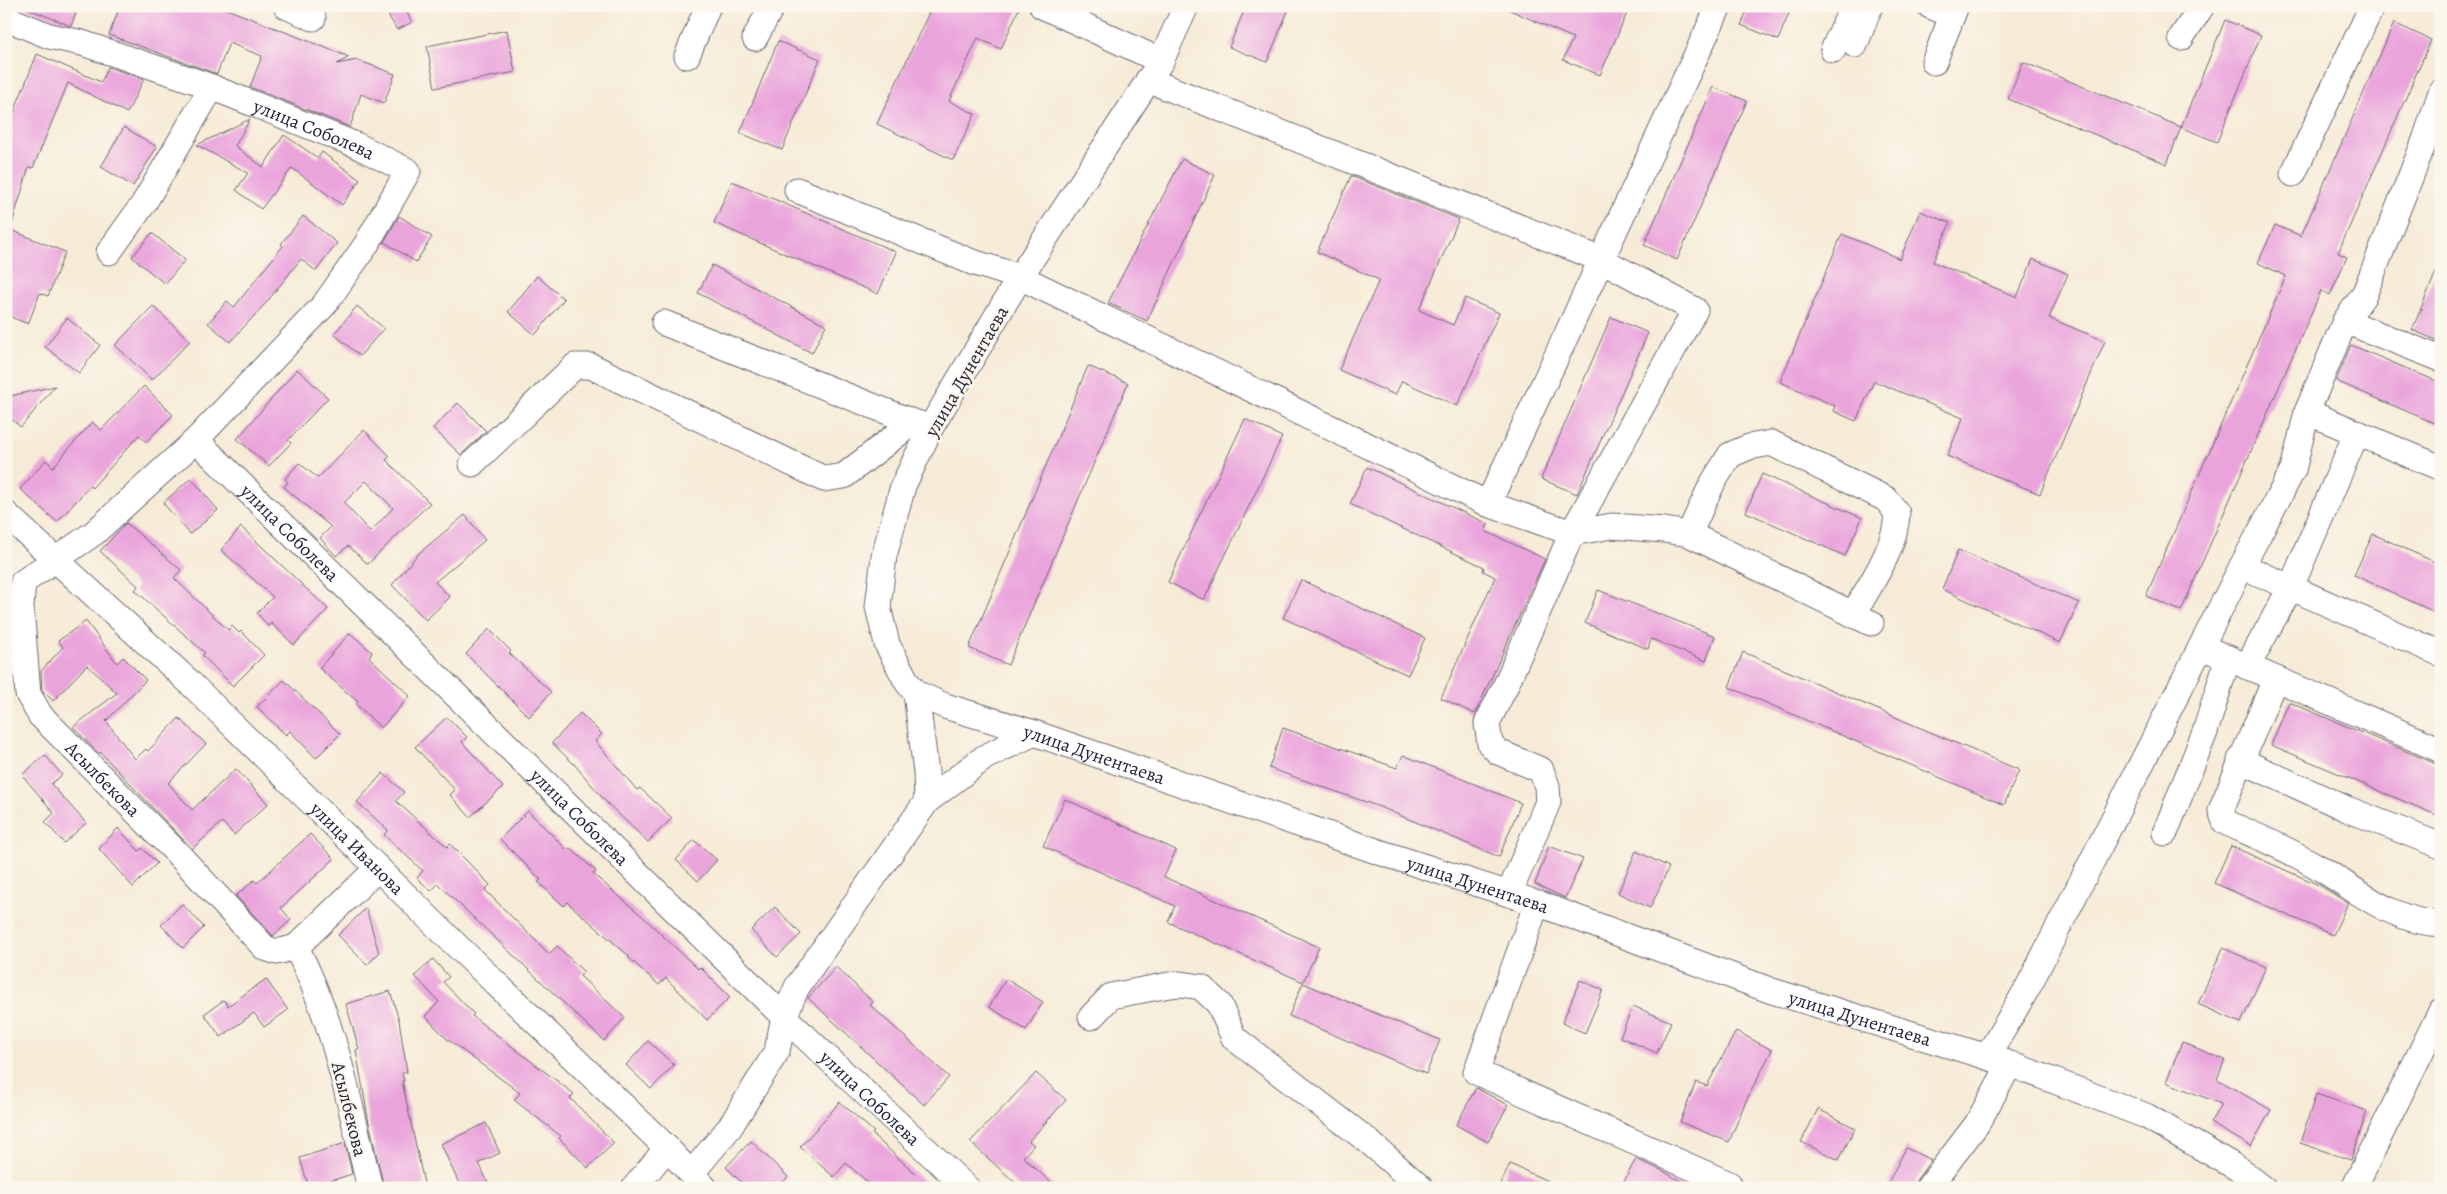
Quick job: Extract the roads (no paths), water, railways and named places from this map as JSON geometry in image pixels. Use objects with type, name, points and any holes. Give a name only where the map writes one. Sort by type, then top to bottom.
[{"type":"street","points":[[286,6],[313,18]]},
{"type":"street","points":[[687,56],[708,6]]},
{"type":"street","points":[[755,38],[772,6]]},
{"type":"street","points":[[1042,6],[1154,70],[1600,259],[1695,310],[1572,534],[1505,687],[1486,723],[1490,744],[1498,752],[1541,770],[1546,778],[1548,802],[1509,894]]},
{"type":"street","name":"улица Дунентаева","points":[[1186,6],[1154,70],[922,424],[884,556],[878,607],[887,644],[907,682],[916,693],[946,706],[1034,733],[1379,852],[1537,903],[1772,991],[2010,1064],[2146,1116],[2237,1168],[2263,1188]]},
{"type":"street","points":[[1488,504],[1719,6]]},
{"type":"street","points":[[1853,6],[1844,48],[1870,6]]},
{"type":"street","points":[[2181,38],[2202,6]]},
{"type":"street","points":[[2293,174],[2372,6]]},
{"type":"street","points":[[1934,62],[1946,9]]},
{"type":"street","name":"улица Соболева","points":[[6,18],[49,36],[82,43],[212,87],[356,145],[408,172],[366,245],[324,305],[196,440],[94,533],[56,560]]},
{"type":"street","points":[[109,252],[144,203],[212,87]]},
{"type":"street","points":[[1987,1057],[2028,987],[2242,566],[2293,470],[2307,412],[2346,321],[2364,295],[2425,140],[2441,92]]},
{"type":"street","points":[[797,190],[972,262],[1020,277],[1488,504],[1572,534],[1612,526],[1689,534],[1862,619],[1897,525],[1897,513],[1886,498],[1771,444],[1749,447],[1730,455],[1712,484],[1689,534]]},
{"type":"street","points":[[2346,321],[2441,359]]},
{"type":"street","points":[[664,324],[922,424]]},
{"type":"street","points":[[472,464],[574,366],[591,366],[824,479],[844,476],[922,424]]},
{"type":"street","points":[[2307,412],[2441,468]]},
{"type":"street","points":[[2165,833],[2205,732],[2218,690],[2291,587],[2357,432]]},
{"type":"street","name":"улица Соболева","points":[[196,440],[784,1016],[967,1188]]},
{"type":"street","name":"улица Иванова","points":[[6,514],[187,680],[667,1148],[698,1181]]},
{"type":"street","name":"Асылбекова","points":[[56,560],[23,582],[21,607],[28,694],[40,715],[176,852],[265,948],[277,952],[296,947],[311,976],[330,1031],[370,1188]]},
{"type":"street","points":[[2242,566],[2441,654]]},
{"type":"street","points":[[2202,648],[2441,750]]},
{"type":"street","points":[[2186,678],[2218,690]]},
{"type":"street","points":[[2275,679],[2221,810],[2225,822],[2317,866],[2372,902],[2402,916],[2428,924],[2441,924]]},
{"type":"street","points":[[916,693],[926,772],[927,801]]},
{"type":"street","points":[[698,1181],[777,1051],[784,1016],[797,988],[927,801],[985,757],[1034,733]]},
{"type":"street","points":[[2240,760],[2347,809],[2441,846]]},
{"type":"street","points":[[296,947],[378,868]]},
{"type":"street","points":[[1537,903],[1476,1072],[1730,1184]]},
{"type":"street","points":[[1091,1017],[1111,996],[1169,984],[1201,987],[1219,1004],[1234,1038],[1368,1141],[1421,1188]]},
{"type":"street","points":[[2354,1188],[2441,1011]]},
{"type":"street","points":[[1928,1188],[1977,1124],[2010,1064]]},
{"type":"street","points":[[634,1188],[667,1148]]}]
